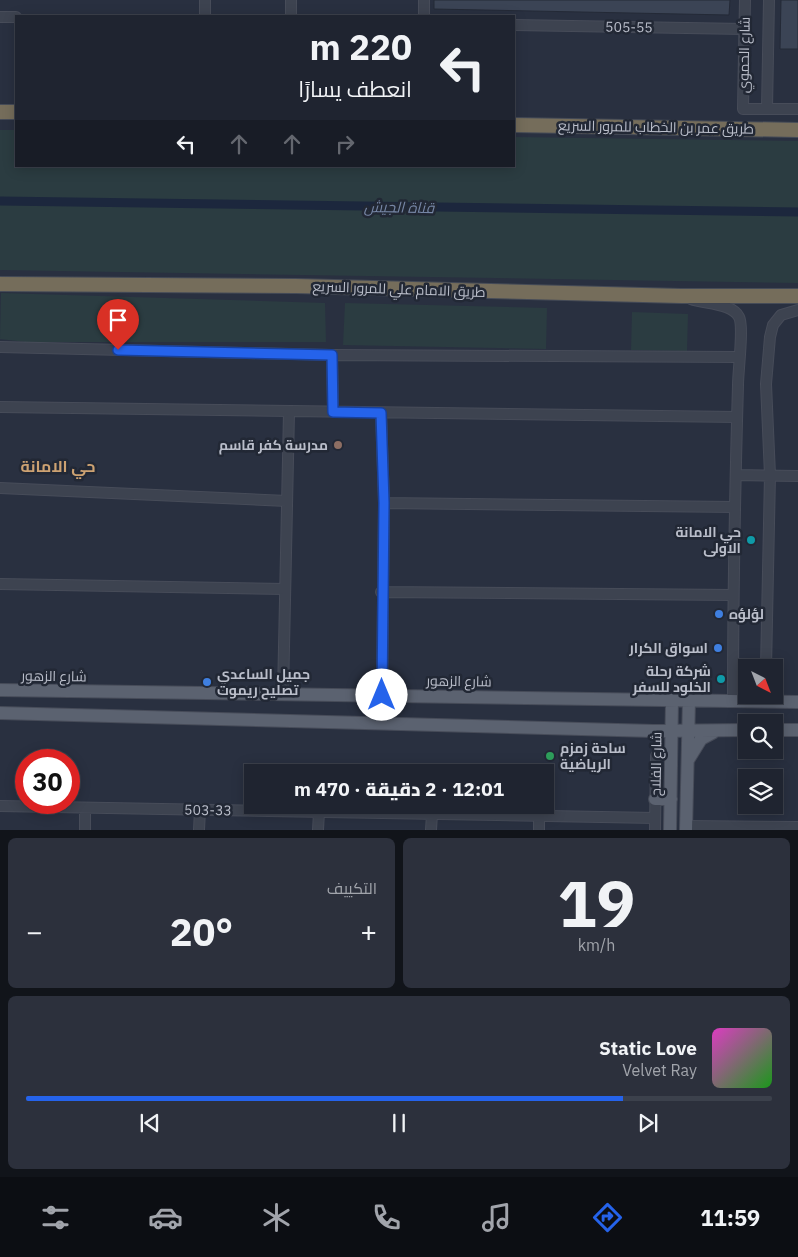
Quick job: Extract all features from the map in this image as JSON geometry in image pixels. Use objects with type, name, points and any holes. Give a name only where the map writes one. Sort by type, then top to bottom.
[{"type":"highway","points":[[0,112],[15,112]]},
{"type":"highway","name":"طريق عمر بن الخطاب للمرور السريع","points":[[515,125],[798,130]]},
{"type":"highway","name":"طريق الامام علي للمرور السريع","points":[[0,284],[296,286],[680,296],[798,296]]},
{"type":"main road","points":[[0,684],[19,690]]},
{"type":"main road","name":"شارع الزهور","points":[[0,690],[738,701]]},
{"type":"main road","name":"شارع الفلاح","points":[[670,830],[672,700]]},
{"type":"main road","points":[[686,828],[690,700]]},
{"type":"main road","name":"شارع الزهور","points":[[783,700],[798,702]]},
{"type":"main road","points":[[0,713],[654,730],[738,730]]},
{"type":"main road","points":[[0,719],[18,713]]},
{"type":"main road","points":[[654,730],[671,756]]},
{"type":"main road","points":[[687,762],[701,739],[718,730]]},
{"type":"main road","points":[[783,730],[798,730]]},
{"type":"main road","points":[[655,799],[671,799]]},
{"type":"street","points":[[205,0],[205,15]]},
{"type":"street","points":[[291,0],[291,15]]},
{"type":"street","points":[[424,0],[424,15]]},
{"type":"street","name":"شارع الحموي","points":[[745,0],[743,109],[767,109],[769,0]]},
{"type":"street","points":[[0,17],[15,17]]},
{"type":"street","name":"505-55","points":[[515,25],[744,29]]},
{"type":"street","points":[[767,109],[798,109]]},
{"type":"street","points":[[680,296],[733,310],[739,315],[742,323],[738,357],[733,596],[734,701]]},
{"type":"street","points":[[766,659],[770,475],[766,384],[770,338],[773,325],[781,315],[798,310]]},
{"type":"street","points":[[0,347],[332,355],[738,357]]},
{"type":"street","points":[[332,355],[333,412]]},
{"type":"street","points":[[0,407],[737,417]]},
{"type":"street","points":[[283,694],[289,412]]},
{"type":"street","points":[[381,413],[384,503],[381,592],[382,695]]},
{"type":"street","points":[[736,475],[798,476]]},
{"type":"street","points":[[0,488],[287,501]]},
{"type":"street","points":[[384,503],[735,507]]},
{"type":"street","points":[[0,584],[285,589]]},
{"type":"street","points":[[381,592],[733,596]]},
{"type":"street","points":[[655,830],[656,756]]},
{"type":"street","name":"503-33","points":[[0,806],[244,811]]},
{"type":"street","points":[[85,808],[85,830]]},
{"type":"street","points":[[199,830],[200,810]]},
{"type":"street","points":[[318,830],[319,814]]},
{"type":"street","points":[[431,830],[432,814]]},
{"type":"street","name":"503-33","points":[[432,814],[655,818]]},
{"type":"street","points":[[539,816],[539,830]]},
{"type":"street","points":[[686,828],[798,828]]},
{"type":"shaded area","points":[[0,130],[15,130],[15,167],[515,167],[515,137],[798,141],[798,283],[0,270]]},
{"type":"shaded area","points":[[1,293],[325,303],[326,342],[25,342],[0,339]]},
{"type":"shaded area","points":[[345,303],[547,308],[546,349],[343,345]]},
{"type":"shaded area","points":[[632,312],[688,314],[687,351],[631,350]]},
{"type":"building","points":[[434,0],[730,0],[729,15],[434,9]]},
{"type":"building","points":[[781,0],[798,0],[798,49],[780,49]]},
{"type":"waterway","name":"قناة الجيش","points":[[0,201],[798,212]]},
{"type":"place","name":"مدرسة كفر قاسم","points":[[338,445]]},
{"type":"place","name":"حي الامانة الاولى","points":[[751,540]]},
{"type":"place","name":"لؤلؤه","points":[[719,614]]},
{"type":"place","name":"اسواق الكرار","points":[[718,648]]},
{"type":"place","name":"شركة رحلة الخلود للسفر","points":[[721,679]]},
{"type":"place","name":"جميل الساعدي تصليح ريموت","points":[[207,682]]},
{"type":"place","name":"ساحة زمزم الرياضية","points":[[550,756]]},
{"type":"district","name":"حي الامانة","points":[[58,466]]},
{"type":"route","points":[[118,350],[332,355],[333,412],[381,413],[384,503],[381,592],[382,695]]}]
